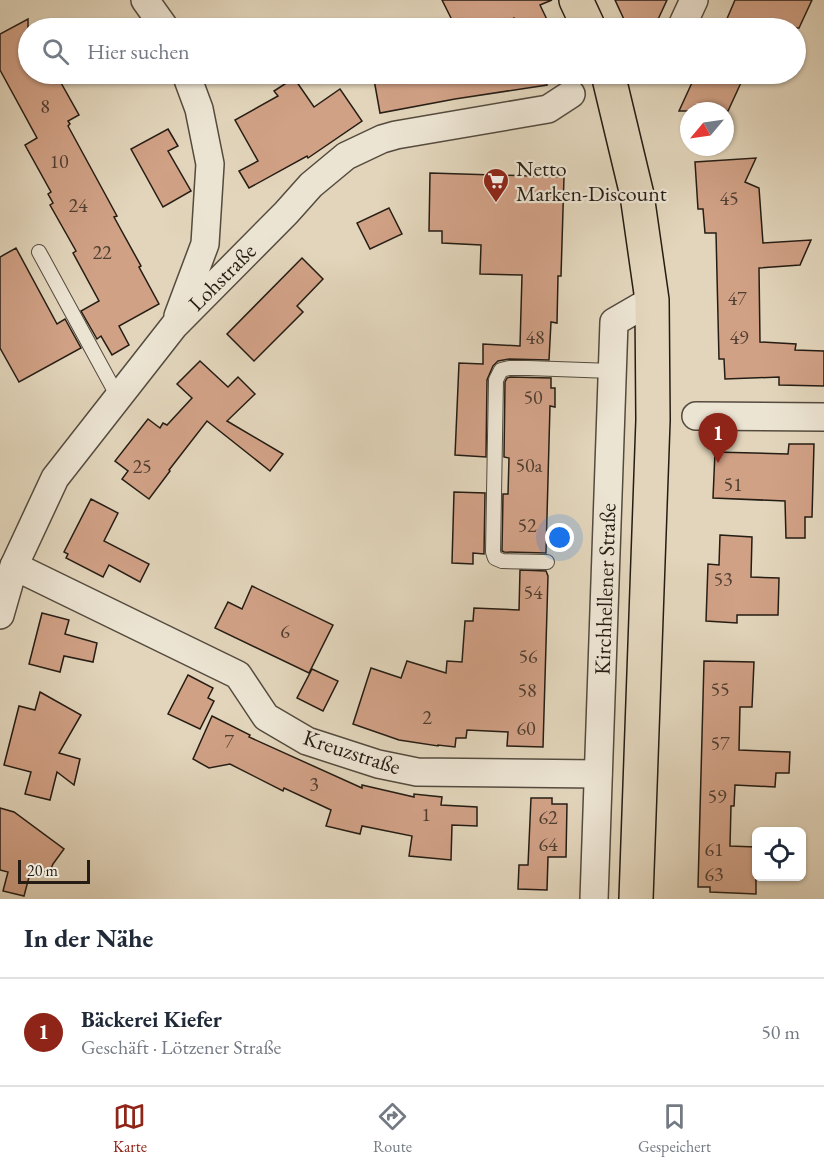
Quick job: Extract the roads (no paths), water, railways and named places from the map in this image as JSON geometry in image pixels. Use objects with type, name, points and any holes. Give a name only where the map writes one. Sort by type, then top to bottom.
[{"type":"main road","points":[[576,0],[584,18]]},
{"type":"main road","name":"Kirchhellener Straße","points":[[610,84],[637,195],[652,300],[653,420],[636,899]]},
{"type":"street","points":[[145,0],[158,18]]},
{"type":"street","points":[[686,18],[694,0]]},
{"type":"street","points":[[174,326],[205,244],[210,164],[199,109],[190,84]]},
{"type":"street","name":"Lohstraße","points":[[0,615],[14,566],[55,478],[174,326],[311,185],[346,156],[382,139],[548,109],[571,94]]},
{"type":"street","name":"Kirchhellener Straße","points":[[594,899],[614,322],[652,300]]},
{"type":"street","points":[[696,416],[824,417]]},
{"type":"street","name":"Kreuzstraße","points":[[14,566],[238,675],[266,717],[307,741],[378,764],[417,772],[598,774]]},
{"type":"lane","points":[[39,252],[118,397]]},
{"type":"lane","points":[[547,562],[502,561],[495,558],[493,552],[496,380],[501,370],[509,368],[612,371]]},
{"type":"place","name":"Netto Marken-Discount","points":[[496,204]]},
{"type":"place","name":"Bäckerei Kiefer","points":[[718,463]]}]
